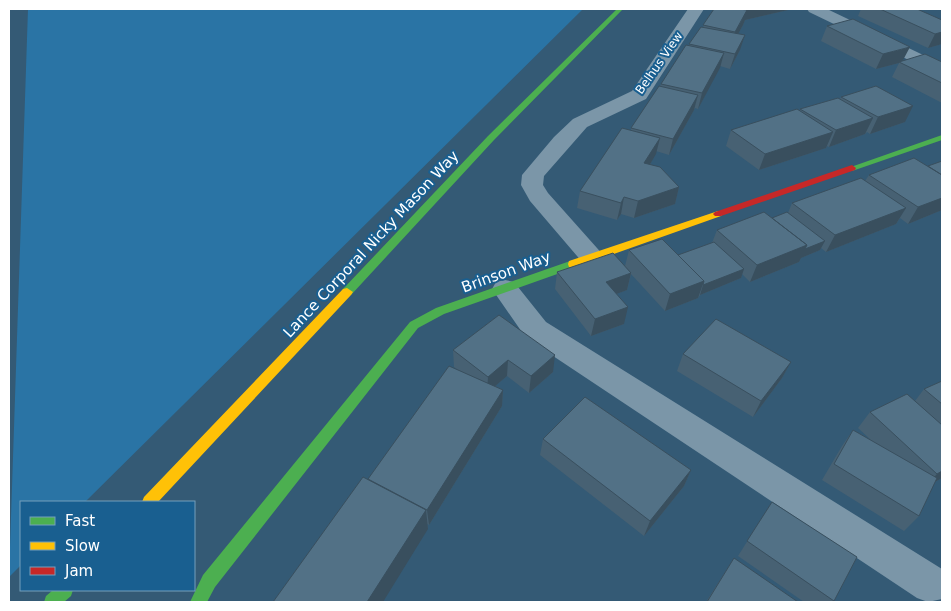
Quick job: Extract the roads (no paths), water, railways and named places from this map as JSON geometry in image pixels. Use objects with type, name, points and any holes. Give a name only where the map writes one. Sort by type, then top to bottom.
[{"type":"main road","name":"Lance Corporal Nicky Mason Way","points":[[149,501],[492,138],[620,9]]},
{"type":"main road","name":"Brinson Way","points":[[198,602],[209,582],[414,325],[440,311],[592,257],[942,138]]},
{"type":"main road","points":[[52,602],[64,591]]},
{"type":"street","name":"Belhus View","points":[[592,257],[538,196],[532,185],[533,175],[579,124],[596,114],[625,104],[639,95],[696,9]]},
{"type":"street","points":[[814,9],[942,71]]},
{"type":"street","points":[[505,289],[536,330],[931,586]]}]
